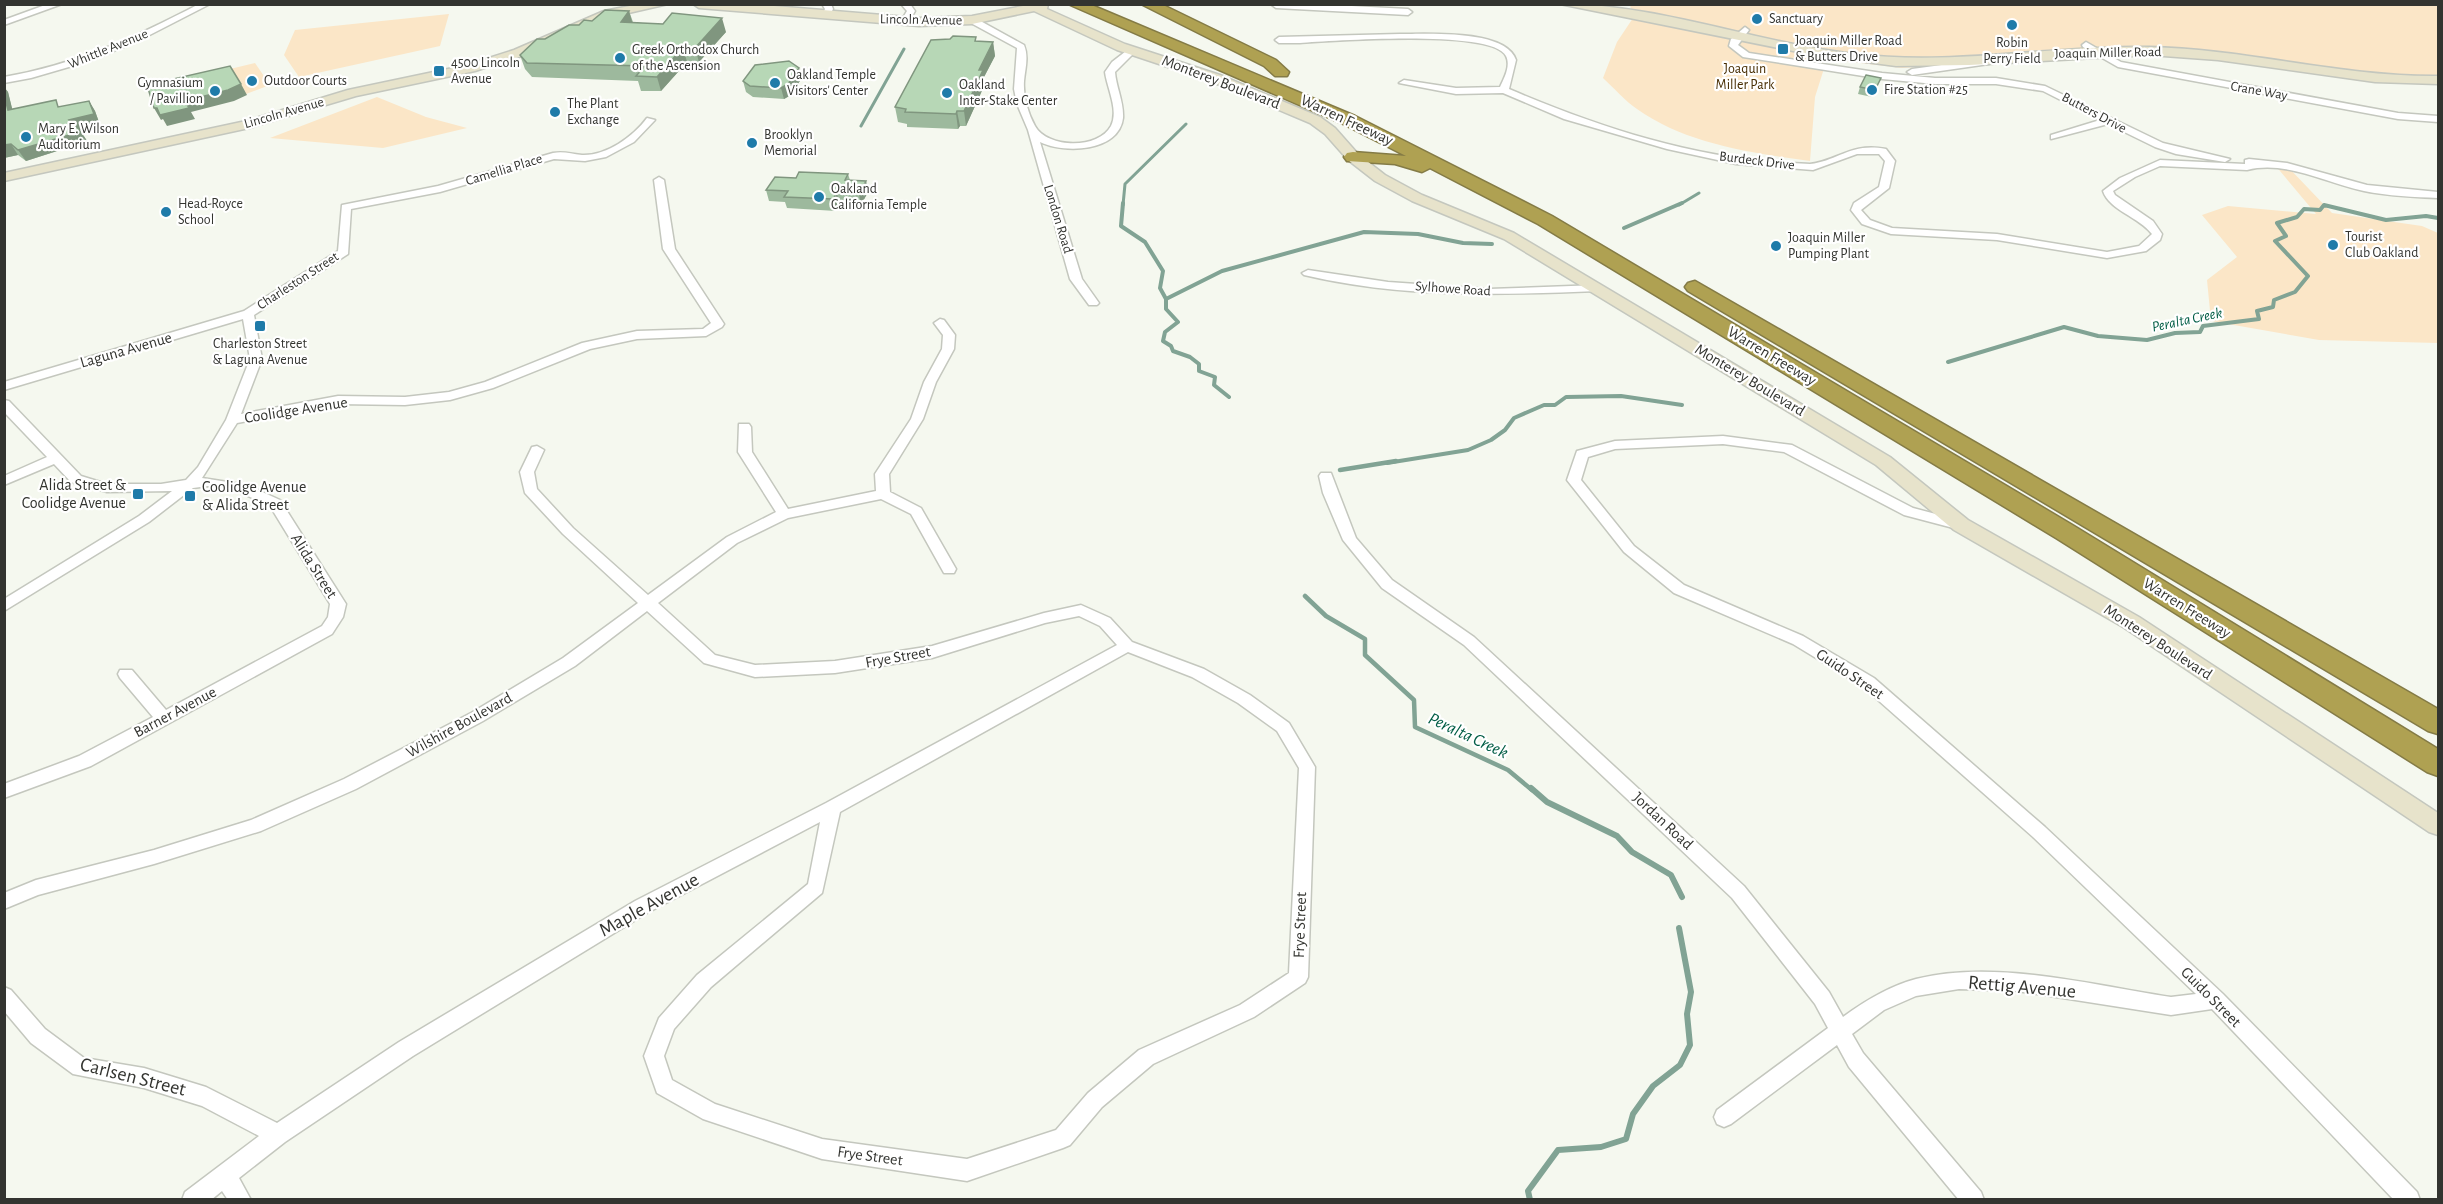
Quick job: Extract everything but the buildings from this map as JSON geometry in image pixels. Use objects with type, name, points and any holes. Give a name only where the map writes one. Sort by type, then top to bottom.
[{"type":"highway","name":"Warren Freeway","points":[[1075,4],[1233,69],[1360,125],[1477,183],[1627,268],[2065,532],[2439,764]]},
{"type":"highway","name":"Warren Freeway","points":[[1112,4],[1281,72],[1433,142],[1567,213],[2439,723]]},
{"type":"highway","points":[[1148,4],[1270,63],[1281,72]]},
{"type":"highway","points":[[1353,157],[1405,161],[1452,180],[1627,268]]},
{"type":"highway","points":[[1380,178],[1376,170],[1381,163],[1405,161]]},
{"type":"main road","name":"Lincoln Avenue","points":[[4,177],[249,124],[353,93],[470,68],[518,53],[608,14],[662,4]]},
{"type":"main road","name":"Lincoln Avenue","points":[[699,4],[826,10],[905,21],[972,20],[1053,4]]},
{"type":"main road","name":"Joaquin Miller Road","points":[[1566,4],[1847,50],[1907,55],[2170,45],[2346,70],[2390,73],[2439,72]]},
{"type":"main road","name":"Joaquin Miller Road","points":[[1614,4],[1809,51],[1897,62],[1949,62],[2038,56],[2090,48],[2188,53],[2360,78],[2439,80]]},
{"type":"main road","name":"Monterey Boulevard","points":[[1034,6],[1133,50],[1215,78],[1305,115],[1330,131],[1353,157],[1380,178],[1417,198],[1494,228],[1598,288],[1883,461],[1961,525],[2131,622],[2439,825]]},
{"type":"street","points":[[4,23],[58,4]]},
{"type":"street","name":"Whittle Avenue","points":[[4,80],[92,59],[206,4]]},
{"type":"street","points":[[905,4],[911,11],[905,21]]},
{"type":"street","points":[[1276,5],[1406,20],[1468,39],[1495,43],[1506,49],[1512,57],[1512,69],[1504,90],[1456,92],[1404,83]]},
{"type":"street","name":"London Road","points":[[972,20],[1021,48],[1023,54],[1019,90],[1076,279],[1093,303]]},
{"type":"street","points":[[1279,40],[1332,40],[1406,20]]},
{"type":"street","name":"Butters Drive","points":[[1742,33],[1733,46],[1746,55],[1882,76],[1935,81],[1996,81],[2023,85],[2063,96],[2106,122],[2180,152],[2287,166],[2366,188],[2439,195]]},
{"type":"street","name":"Crane Way","points":[[2090,48],[2118,64],[2398,116],[2439,119]]},
{"type":"street","points":[[1032,131],[1051,142],[1072,146],[1094,142],[1113,131],[1119,114],[1110,72],[1114,64],[1133,50]]},
{"type":"street","points":[[1882,76],[2038,56]]},
{"type":"street","name":"Burdeck Drive","points":[[1504,90],[1577,120],[1671,147],[1766,165],[1813,167],[1856,151],[1874,149],[1882,151],[1890,161],[1884,188],[1858,205],[1856,210],[1866,222],[1891,231],[1997,237],[2107,255],[2142,249],[2156,238],[2157,234],[2149,223],[2110,197],[2108,191],[2114,183],[2140,174],[2147,165],[2160,163],[2247,167],[2258,163]]},
{"type":"street","name":"Camellia Place","points":[[346,207],[440,189],[553,156],[568,153],[587,158],[635,138],[650,120]]},
{"type":"street","points":[[2054,137],[2106,122]]},
{"type":"street","name":"Coolidge Avenue","points":[[4,606],[144,519],[190,484],[203,469],[232,420],[338,400],[405,401],[450,396],[489,385],[586,346],[637,335],[706,332],[718,324],[669,249],[659,180]]},
{"type":"street","name":"Charleston Street","points":[[232,420],[256,359],[248,314],[273,295],[320,270],[344,252],[346,207]]},
{"type":"street","name":"Sylhowe Road","points":[[1308,273],[1388,285],[1489,292],[1598,288]]},
{"type":"street","name":"Laguna Avenue","points":[[4,386],[248,314]]},
{"type":"street","points":[[940,323],[949,335],[948,349],[930,382],[917,419],[882,474],[883,494],[916,511],[949,568]]},
{"type":"street","name":"Alida Street","points":[[4,404],[54,459],[76,479],[108,488],[160,488],[208,482],[242,488],[275,503],[338,604],[335,617]]},
{"type":"street","points":[[744,427],[745,452],[784,514]]},
{"type":"street","name":"Guido Street","points":[[1961,525],[1909,512],[1787,448],[1723,440],[1615,445],[1582,454],[1574,480],[1629,549],[1679,589],[1798,640],[1868,682],[2039,832],[2216,1000],[2409,1200]]},
{"type":"street","name":"Frye Street","points":[[537,450],[527,472],[530,490],[568,531],[711,659],[755,671],[835,667],[932,652],[1044,618],[1081,610],[1105,622],[1127,646],[1198,673],[1244,699],[1283,727],[1307,767],[1298,977],[1247,1011],[1146,1057],[1095,1100],[1064,1137],[967,1170],[822,1149],[710,1112],[664,1086],[654,1056],[666,1024],[704,981],[816,888],[832,808]]},
{"type":"street","points":[[4,481],[54,459]]},
{"type":"street","name":"Jordan Road","points":[[1326,476],[1330,493],[1350,540],[1387,584],[1469,640],[1738,892],[1822,998],[1856,1060],[1972,1200]]},
{"type":"street","name":"Wilshire Boulevard","points":[[4,901],[36,888],[154,857],[255,826],[350,784],[477,717],[570,662],[648,601],[732,540],[784,514],[883,494]]},
{"type":"street","name":"Barner Avenue","points":[[4,791],[85,761],[327,630],[335,617]]},
{"type":"street","name":"Maple Avenue","points":[[193,1200],[278,1135],[406,1049],[641,907],[832,808],[1127,646]]},
{"type":"street","points":[[126,674],[163,717]]},
{"type":"street","name":"Rettig Avenue","points":[[1724,1117],[1877,1004],[1915,988],[1959,980],[2017,982],[2171,1006],[2216,1000]]},
{"type":"street","name":"Carlsen Street","points":[[4,996],[38,1036],[80,1068],[144,1078],[206,1097],[278,1135]]},
{"type":"street","points":[[225,1175],[240,1200]]},
{"type":"green space","name":"Joaquin Miller Park","points":[[1630,5],[2438,5],[2438,85],[2360,81],[2226,60],[2132,53],[1902,68],[1827,59],[1815,97],[1810,161],[1743,150],[1698,139],[1656,121],[1628,102],[1603,78],[1617,42],[1633,18]]},
{"type":"green space","points":[[449,14],[440,46],[299,77],[284,55],[295,30]]},
{"type":"green space","name":"Outdoor Courts","points":[[255,63],[270,85],[246,94],[230,69]]},
{"type":"green space","points":[[377,97],[426,117],[467,128],[383,148],[270,138]]},
{"type":"green space","name":"Tourist Club Oakland","points":[[2275,165],[2287,166],[2332,213],[2422,226],[2438,233],[2438,343],[2319,340],[2211,321],[2207,280],[2237,257],[2202,215],[2228,206],[2316,214]]},
{"type":"waterway","points":[[861,126],[904,49]]},
{"type":"waterway","points":[[1123,205],[1125,184],[1186,124]]},
{"type":"waterway","points":[[1679,205],[1699,193]]},
{"type":"waterway","points":[[1123,203],[1121,226],[1145,242],[1163,271],[1160,288],[1166,299]]},
{"type":"waterway","points":[[1624,228],[1682,203]]},
{"type":"waterway","name":"Peralta Creek","points":[[1948,362],[2064,327],[2098,336],[2147,340],[2175,333],[2200,332],[2203,326],[2259,319],[2257,311],[2273,307],[2274,300],[2295,292],[2308,276],[2275,241],[2286,236],[2277,223],[2297,217],[2304,209],[2320,210],[2324,205],[2386,220],[2426,216],[2438,218]]},
{"type":"waterway","points":[[1166,299],[1222,271],[1364,232],[1418,234],[1463,243],[1492,244]]},
{"type":"waterway","name":"Peralta Creek","points":[[1166,299],[1166,309],[1178,322],[1165,332],[1163,341],[1171,346],[1173,351],[1190,357],[1199,364],[1199,371],[1215,377],[1214,385],[1229,397]]},
{"type":"waterway","name":"Peralta Creek","points":[[1387,463],[1468,450],[1491,440],[1505,430],[1514,418],[1544,405],[1555,405],[1566,397],[1621,396],[1682,405]]},
{"type":"waterway","name":"Peralta Creek","points":[[1340,470],[1396,461]]},
{"type":"waterway","name":"Peralta Creek","points":[[1305,596],[1326,616],[1365,639],[1365,655],[1414,700],[1415,727],[1508,770],[1532,790]]},
{"type":"waterway","name":"Peralta Creek","points":[[1531,788],[1547,802],[1617,836],[1632,852],[1671,875],[1682,897]]},
{"type":"waterway","name":"Peralta Creek","points":[[1530,1200],[1528,1191],[1558,1150],[1601,1147],[1626,1139],[1633,1114],[1653,1086],[1680,1065],[1690,1045],[1687,1014],[1691,992],[1679,928]]},
{"type":"place","name":"Sanctuary","points":[[1757,19]]},
{"type":"place","name":"Robin Perry Field","points":[[2012,25]]},
{"type":"place","name":"Joaquin Miller Road & Butters Drive","points":[[1783,49]]},
{"type":"place","name":"Greek Orthodox Church of the Ascension","points":[[620,58]]},
{"type":"place","name":"4500 Lincoln Avenue","points":[[439,71]]},
{"type":"place","name":"Outdoor Courts","points":[[252,81]]},
{"type":"place","name":"Oakland Temple Visitors' Center","points":[[775,83]]},
{"type":"place","name":"Fire Station #25","points":[[1872,90]]},
{"type":"place","name":"Gymnasium / Pavillion","points":[[215,91]]},
{"type":"place","name":"Oakland Inter-Stake Center","points":[[947,93]]},
{"type":"place","name":"The Plant Exchange","points":[[555,112]]},
{"type":"place","name":"Mary E. Wilson Auditorium","points":[[26,137]]},
{"type":"place","name":"Brooklyn Memorial","points":[[752,143]]},
{"type":"place","name":"Oakland California Temple","points":[[819,197]]},
{"type":"place","name":"Head-Royce School","points":[[166,212]]},
{"type":"place","name":"Tourist Club Oakland","points":[[2333,245]]},
{"type":"place","name":"Joaquin Miller Pumping Plant","points":[[1776,246]]},
{"type":"place","name":"Charleston Street & Laguna Avenue","points":[[260,326]]},
{"type":"place","name":"Alida Street & Coolidge Avenue","points":[[138,494]]},
{"type":"place","name":"Coolidge Avenue & Alida Street","points":[[190,496]]}]
